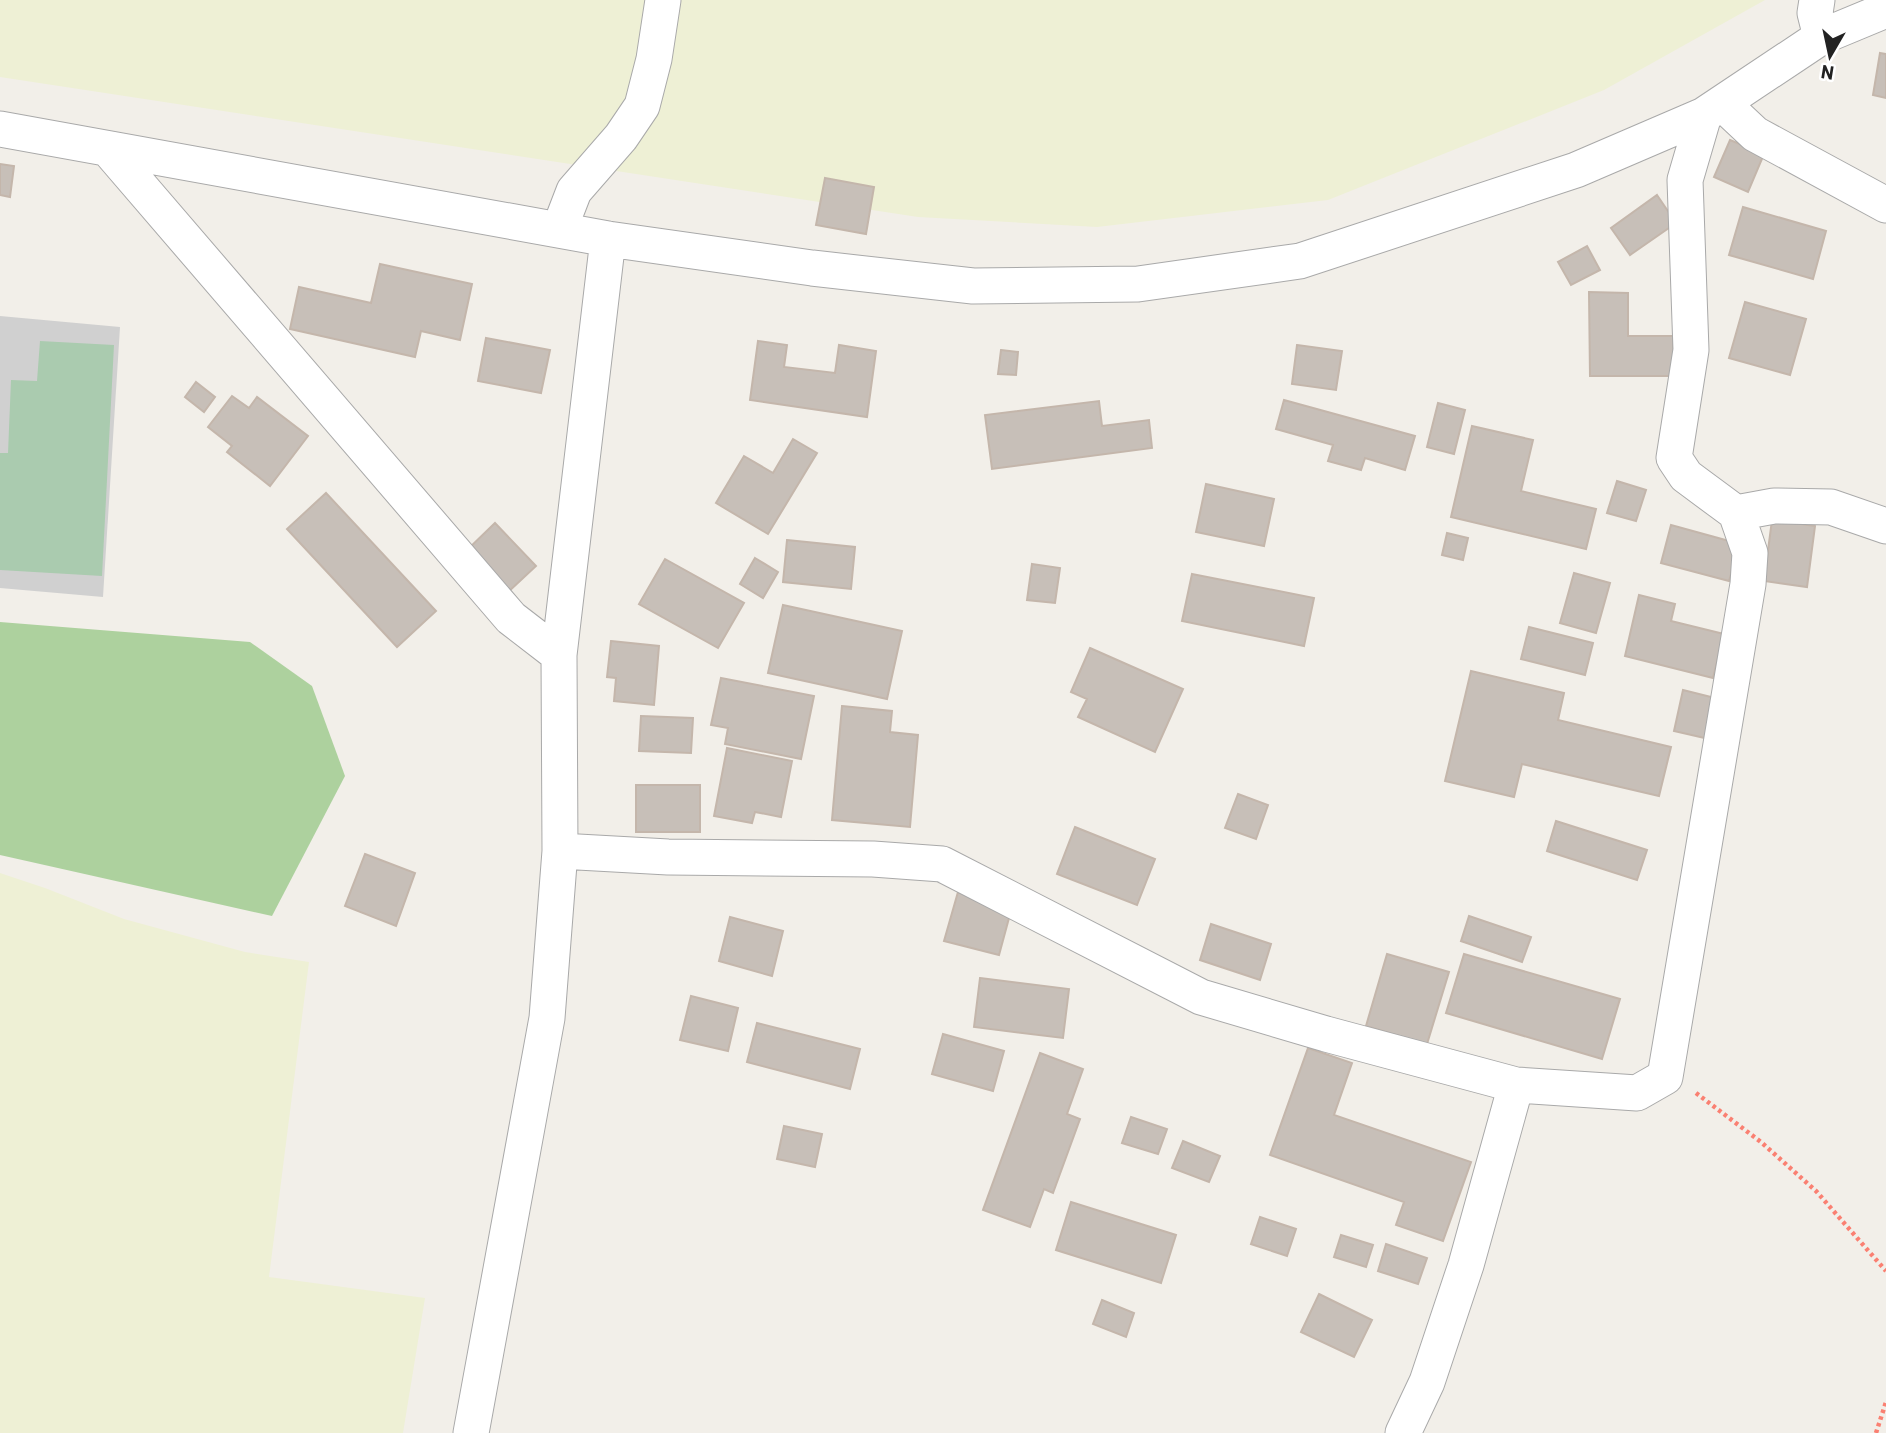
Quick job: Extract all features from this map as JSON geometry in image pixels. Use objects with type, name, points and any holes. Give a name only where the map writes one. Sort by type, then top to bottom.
[{"type":"street","points":[[559,230],[574,191],[621,137],[642,106],[654,59],[663,0]]},
{"type":"street","points":[[1817,0],[1815,13],[1821,37]]},
{"type":"street","points":[[0,129],[608,239],[812,268],[973,286],[1138,284],[1300,261],[1576,170],[1713,109],[1821,37],[1886,10]]},
{"type":"street","points":[[1713,109],[1886,205]]},
{"type":"street","points":[[560,851],[668,857],[873,859],[942,864],[1201,997],[1516,1085],[1637,1093],[1665,1077],[1748,584],[1750,553],[1736,513],[1686,476],[1674,458],[1691,350],[1685,180],[1713,109]]},
{"type":"street","points":[[108,149],[510,618],[559,655]]},
{"type":"street","points":[[471,1433],[547,1018],[560,851],[559,655],[608,239]]},
{"type":"street","points":[[1736,513],[1774,506],[1831,507],[1886,526]]},
{"type":"street","points":[[1403,1433],[1426,1382],[1466,1265],[1516,1085]]},
{"type":"path","points":[[1665,1077],[1699,1095],[1762,1142],[1816,1191],[1886,1272]]},
{"type":"path","points":[[1876,1433],[1886,1402]]},
{"type":"shaded area","points":[[0,316],[120,327],[103,597],[0,588]]},
{"type":"green space","points":[[0,0],[1765,0],[1604,90],[1328,200],[1097,227],[918,217],[0,77]]},
{"type":"green space","points":[[40,341],[114,345],[102,576],[0,570],[0,453],[8,453],[11,380],[37,381]]},
{"type":"green space","points":[[0,622],[250,642],[312,686],[345,776],[272,916],[0,855]]},
{"type":"green space","points":[[0,873],[124,919],[245,952],[309,962],[269,1277],[425,1298],[403,1433],[0,1433]]},
{"type":"building","points":[[1880,53],[1886,54],[1886,98],[1873,95]]},
{"type":"building","points":[[1730,140],[1764,154],[1748,192],[1714,177]]},
{"type":"building","points":[[0,164],[14,166],[10,197],[0,195]]},
{"type":"building","points":[[825,178],[874,187],[866,234],[816,225]]},
{"type":"building","points":[[1657,195],[1676,223],[1630,255],[1611,228]]},
{"type":"building","points":[[1743,207],[1826,231],[1813,279],[1729,255]]},
{"type":"building","points":[[1587,246],[1600,270],[1571,285],[1558,262]]},
{"type":"building","points":[[380,264],[472,284],[460,340],[421,331],[415,357],[290,329],[299,287],[371,303]]},
{"type":"building","points":[[1589,292],[1628,293],[1628,336],[1673,336],[1674,376],[1590,376]]},
{"type":"building","points":[[1745,302],[1806,319],[1790,375],[1729,358]]},
{"type":"building","points":[[486,338],[550,350],[541,393],[478,381]]},
{"type":"building","points":[[758,341],[787,345],[784,367],[835,373],[839,345],[876,351],[867,417],[750,400]]},
{"type":"building","points":[[1297,345],[1342,351],[1336,390],[1292,384]]},
{"type":"building","points":[[1001,350],[1018,352],[1016,375],[998,374]]},
{"type":"building","points":[[196,382],[215,397],[204,412],[185,397]]},
{"type":"building","points":[[232,396],[249,408],[257,397],[308,436],[270,486],[227,452],[232,446],[208,427]]},
{"type":"building","points":[[1284,400],[1415,436],[1405,470],[1365,458],[1361,470],[1328,461],[1333,445],[1276,429]]},
{"type":"building","points":[[1099,401],[1102,426],[1149,420],[1152,448],[992,469],[985,415]]},
{"type":"building","points":[[1438,403],[1465,410],[1454,454],[1427,447]]},
{"type":"building","points":[[1472,426],[1533,440],[1521,491],[1596,509],[1586,549],[1451,517]]},
{"type":"building","points":[[793,439],[817,453],[768,534],[716,503],[744,456],[773,473]]},
{"type":"building","points":[[1617,481],[1646,490],[1636,521],[1607,513]]},
{"type":"building","points":[[1206,484],[1274,499],[1264,546],[1196,532]]},
{"type":"building","points":[[326,493],[436,611],[397,647],[287,529]]},
{"type":"building","points":[[1772,520],[1815,526],[1807,587],[1764,581]]},
{"type":"building","points":[[495,523],[536,566],[506,594],[466,551]]},
{"type":"building","points":[[1671,525],[1740,544],[1729,581],[1661,563]]},
{"type":"building","points":[[1447,533],[1468,538],[1463,560],[1442,555]]},
{"type":"building","points":[[787,540],[855,547],[851,589],[783,582]]},
{"type":"building","points":[[755,558],[778,572],[763,598],[740,584]]},
{"type":"building","points":[[665,559],[744,603],[718,648],[639,604]]},
{"type":"building","points":[[1032,564],[1060,568],[1055,603],[1027,600]]},
{"type":"building","points":[[1574,573],[1610,583],[1596,633],[1560,623]]},
{"type":"building","points":[[1192,574],[1314,598],[1304,646],[1182,621]]},
{"type":"building","points":[[1639,595],[1675,604],[1671,621],[1724,634],[1713,678],[1625,656]]},
{"type":"building","points":[[783,605],[902,631],[887,699],[768,673]]},
{"type":"building","points":[[1529,627],[1593,643],[1585,675],[1521,659]]},
{"type":"building","points":[[611,641],[659,646],[654,705],[614,701],[616,678],[607,677]]},
{"type":"building","points":[[1090,648],[1183,689],[1155,752],[1078,717],[1087,699],[1071,692]]},
{"type":"building","points":[[1471,671],[1564,693],[1558,720],[1671,747],[1659,796],[1522,764],[1514,797],[1445,781]]},
{"type":"building","points":[[721,678],[814,696],[801,759],[725,744],[728,728],[711,725]]},
{"type":"building","points":[[1683,690],[1719,699],[1709,739],[1674,731]]},
{"type":"building","points":[[842,706],[892,711],[890,732],[918,735],[910,827],[832,820]]},
{"type":"building","points":[[641,716],[693,718],[691,753],[639,751]]},
{"type":"building","points":[[727,748],[792,761],[781,817],[755,812],[752,823],[714,816]]},
{"type":"building","points":[[636,785],[700,785],[700,832],[636,832]]},
{"type":"building","points":[[1238,794],[1268,805],[1256,839],[1225,828]]},
{"type":"building","points":[[1556,821],[1647,850],[1637,880],[1547,851]]},
{"type":"building","points":[[1075,827],[1155,859],[1137,905],[1057,874]]},
{"type":"building","points":[[365,854],[415,873],[396,926],[345,906]]},
{"type":"building","points":[[958,892],[1012,907],[999,955],[944,941]]},
{"type":"building","points":[[1469,916],[1531,937],[1522,962],[1461,941]]},
{"type":"building","points":[[730,917],[783,931],[772,976],[719,961]]},
{"type":"building","points":[[1211,924],[1271,944],[1260,980],[1200,960]]},
{"type":"building","points":[[1387,954],[1449,972],[1427,1044],[1366,1026]]},
{"type":"building","points":[[1464,954],[1620,999],[1602,1059],[1446,1013]]},
{"type":"building","points":[[980,978],[1069,989],[1063,1038],[974,1027]]},
{"type":"building","points":[[691,996],[738,1008],[728,1051],[680,1040]]},
{"type":"building","points":[[757,1023],[860,1049],[850,1089],[747,1062]]},
{"type":"building","points":[[943,1034],[1004,1051],[993,1091],[932,1074]]},
{"type":"building","points":[[1308,1048],[1352,1063],[1334,1115],[1471,1162],[1443,1241],[1396,1225],[1404,1202],[1270,1155]]},
{"type":"building","points":[[1040,1053],[1083,1069],[1067,1114],[1080,1119],[1053,1193],[1044,1189],[1030,1227],[983,1210]]},
{"type":"building","points":[[1131,1117],[1167,1129],[1158,1154],[1122,1143]]},
{"type":"building","points":[[784,1126],[822,1134],[815,1167],[777,1159]]},
{"type":"building","points":[[1183,1141],[1220,1156],[1209,1182],[1172,1168]]},
{"type":"building","points":[[1071,1202],[1176,1235],[1161,1283],[1056,1250]]},
{"type":"building","points":[[1260,1217],[1296,1229],[1287,1256],[1251,1244]]},
{"type":"building","points":[[1341,1235],[1373,1245],[1366,1267],[1334,1257]]},
{"type":"building","points":[[1386,1244],[1427,1258],[1418,1284],[1378,1271]]},
{"type":"building","points":[[1319,1294],[1372,1320],[1354,1357],[1301,1332]]},
{"type":"building","points":[[1102,1300],[1134,1313],[1126,1337],[1093,1324]]}]
